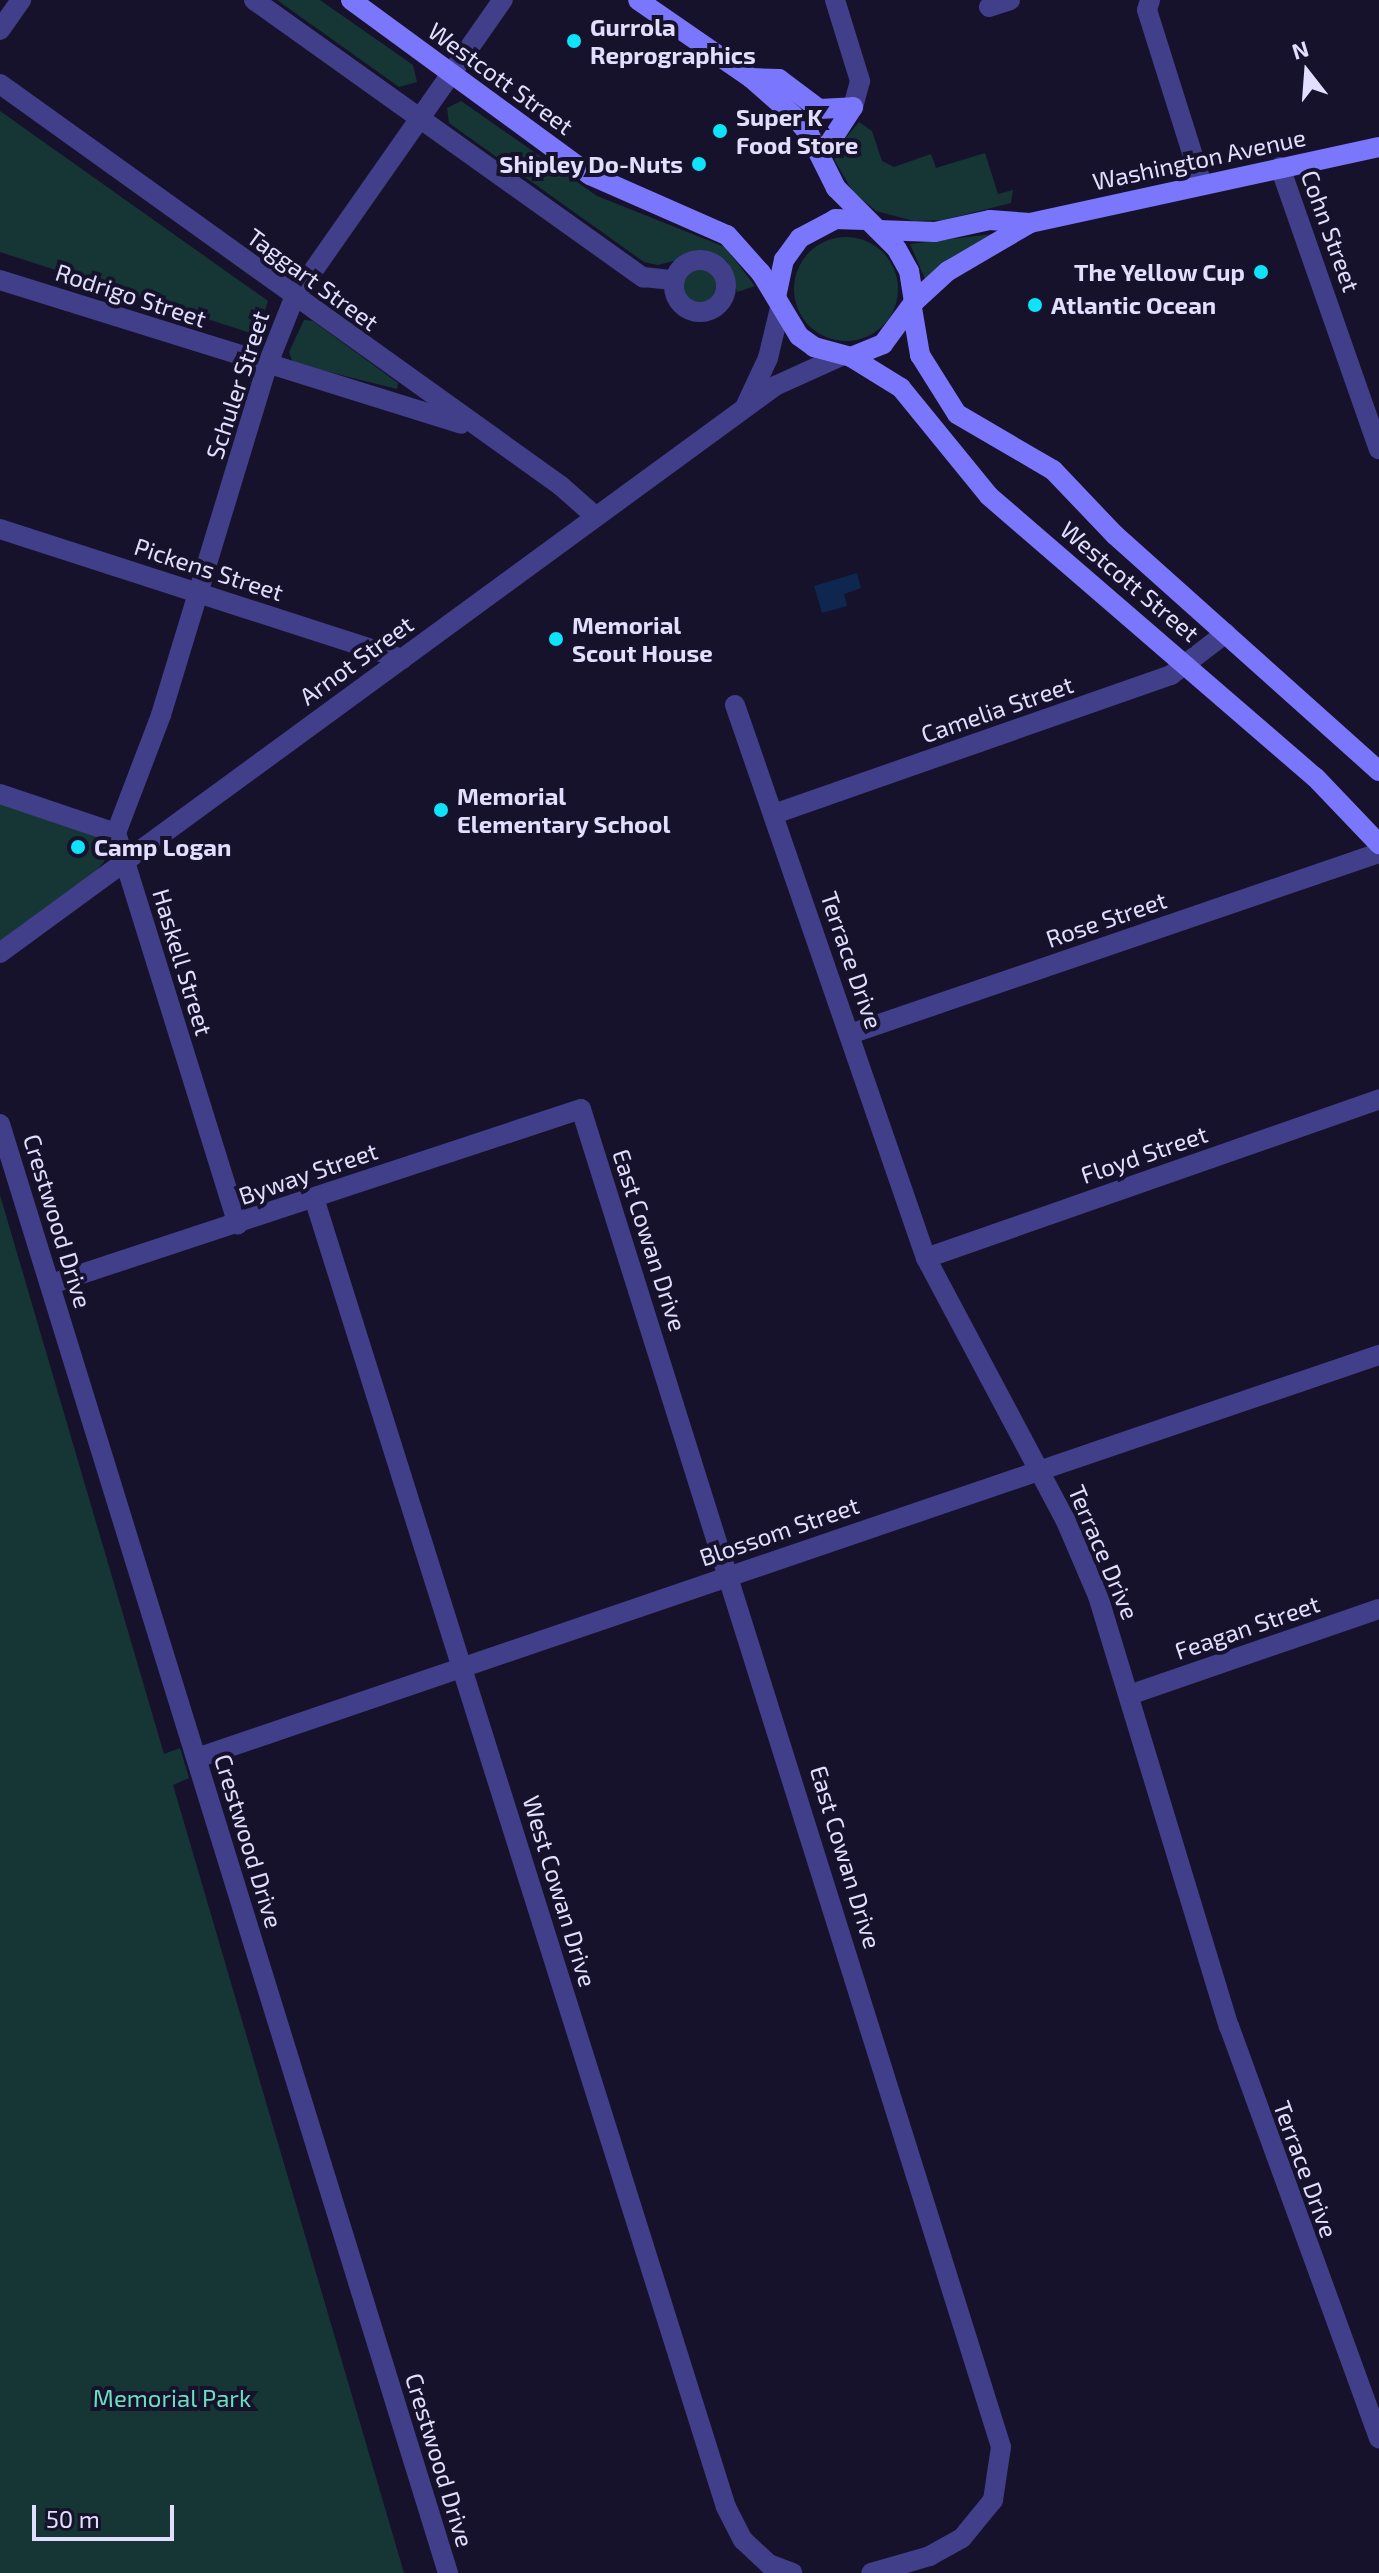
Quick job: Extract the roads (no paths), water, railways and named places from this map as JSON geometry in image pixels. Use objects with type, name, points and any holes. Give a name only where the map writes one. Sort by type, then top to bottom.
[{"type":"main road","name":"Westcott Street","points":[[351,0],[590,175],[727,235],[778,303]]},
{"type":"main road","points":[[638,0],[751,78],[793,115],[821,156],[836,188],[872,225],[903,259],[913,305],[883,344],[845,357],[799,336],[778,303],[784,260],[800,238],[835,219],[872,225]]},
{"type":"main road","points":[[751,78],[779,79],[819,109],[853,107]]},
{"type":"main road","points":[[821,156],[853,107]]},
{"type":"main road","name":"Washington Avenue","points":[[872,225],[935,232],[990,220],[1030,223],[1379,147]]},
{"type":"main road","name":"Washington Avenue","points":[[913,305],[948,271],[1030,223]]},
{"type":"main road","name":"Westcott Street","points":[[913,305],[920,355],[957,414],[1053,470],[1115,535],[1379,771]]},
{"type":"main road","name":"Westcott Street","points":[[845,357],[901,388],[989,496],[1188,664],[1315,777],[1379,844]]},
{"type":"street","points":[[0,30],[21,0]]},
{"type":"street","points":[[254,0],[643,277],[673,280]]},
{"type":"street","name":"Schuler Street","points":[[116,833],[161,715],[267,366],[294,298],[503,0]]},
{"type":"street","points":[[835,0],[860,81],[853,107]]},
{"type":"street","points":[[989,7],[1010,0]]},
{"type":"street","points":[[1150,0],[1147,10],[1202,184]]},
{"type":"street","name":"Taggart Street","points":[[0,84],[595,516]]},
{"type":"street","name":"Cohn Street","points":[[1280,167],[1379,449]]},
{"type":"street","name":"Rodrigo Street","points":[[0,280],[476,429]]},
{"type":"street","name":"Arnot Street","points":[[743,410],[768,358],[778,303]]},
{"type":"street","name":"Arnot Street","points":[[0,953],[124,858],[785,380],[845,357]]},
{"type":"street","name":"Pickens Street","points":[[0,529],[403,659]]},
{"type":"street","name":"Camelia Street","points":[[774,814],[1162,679],[1188,664],[1226,633]]},
{"type":"street","name":"Terrace Drive","points":[[735,705],[926,1258],[1040,1469],[1085,1560],[1132,1694],[1229,2026],[1379,2439]]},
{"type":"street","points":[[0,794],[116,833]]},
{"type":"street","name":"Haskell Street","points":[[116,833],[238,1224]]},
{"type":"street","name":"Rose Street","points":[[850,1034],[1379,853]]},
{"type":"street","name":"Floyd Street","points":[[926,1258],[1379,1099]]},
{"type":"street","name":"Byway Street","points":[[51,1284],[581,1109]]},
{"type":"street","name":"East Cowan Drive","points":[[581,1109],[730,1575],[1001,2447],[993,2500],[962,2538],[893,2571]]},
{"type":"street","name":"Crestwood Drive","points":[[0,1124],[448,2573]]},
{"type":"street","name":"West Cowan Drive","points":[[314,1198],[726,2507],[743,2540],[769,2564],[792,2573]]},
{"type":"street","name":"Blossom Street","points":[[197,1758],[1379,1355]]},
{"type":"street","name":"Feagan Street","points":[[1132,1694],[1379,1609]]},
{"type":"street","points":[[871,2573],[893,2571]]},
{"type":"water","points":[[857,573],[861,588],[844,594],[847,606],[822,613],[814,586]]},
{"type":"place","name":"Gurrola Reprographics","points":[[574,41]]},
{"type":"place","name":"Super K Food Store","points":[[720,131]]},
{"type":"place","name":"Shipley Do-Nuts","points":[[699,164]]},
{"type":"place","name":"The Yellow Cup","points":[[1261,272]]},
{"type":"place","name":"Atlantic Ocean","points":[[1035,305]]},
{"type":"place","name":"Memorial Scout House","points":[[556,639]]},
{"type":"place","name":"Memorial Elementary School","points":[[441,810]]},
{"type":"place","name":"Camp Logan","points":[[78,847]]},
{"type":"park label","name":"Memorial Park","points":[[172,2398]]}]
